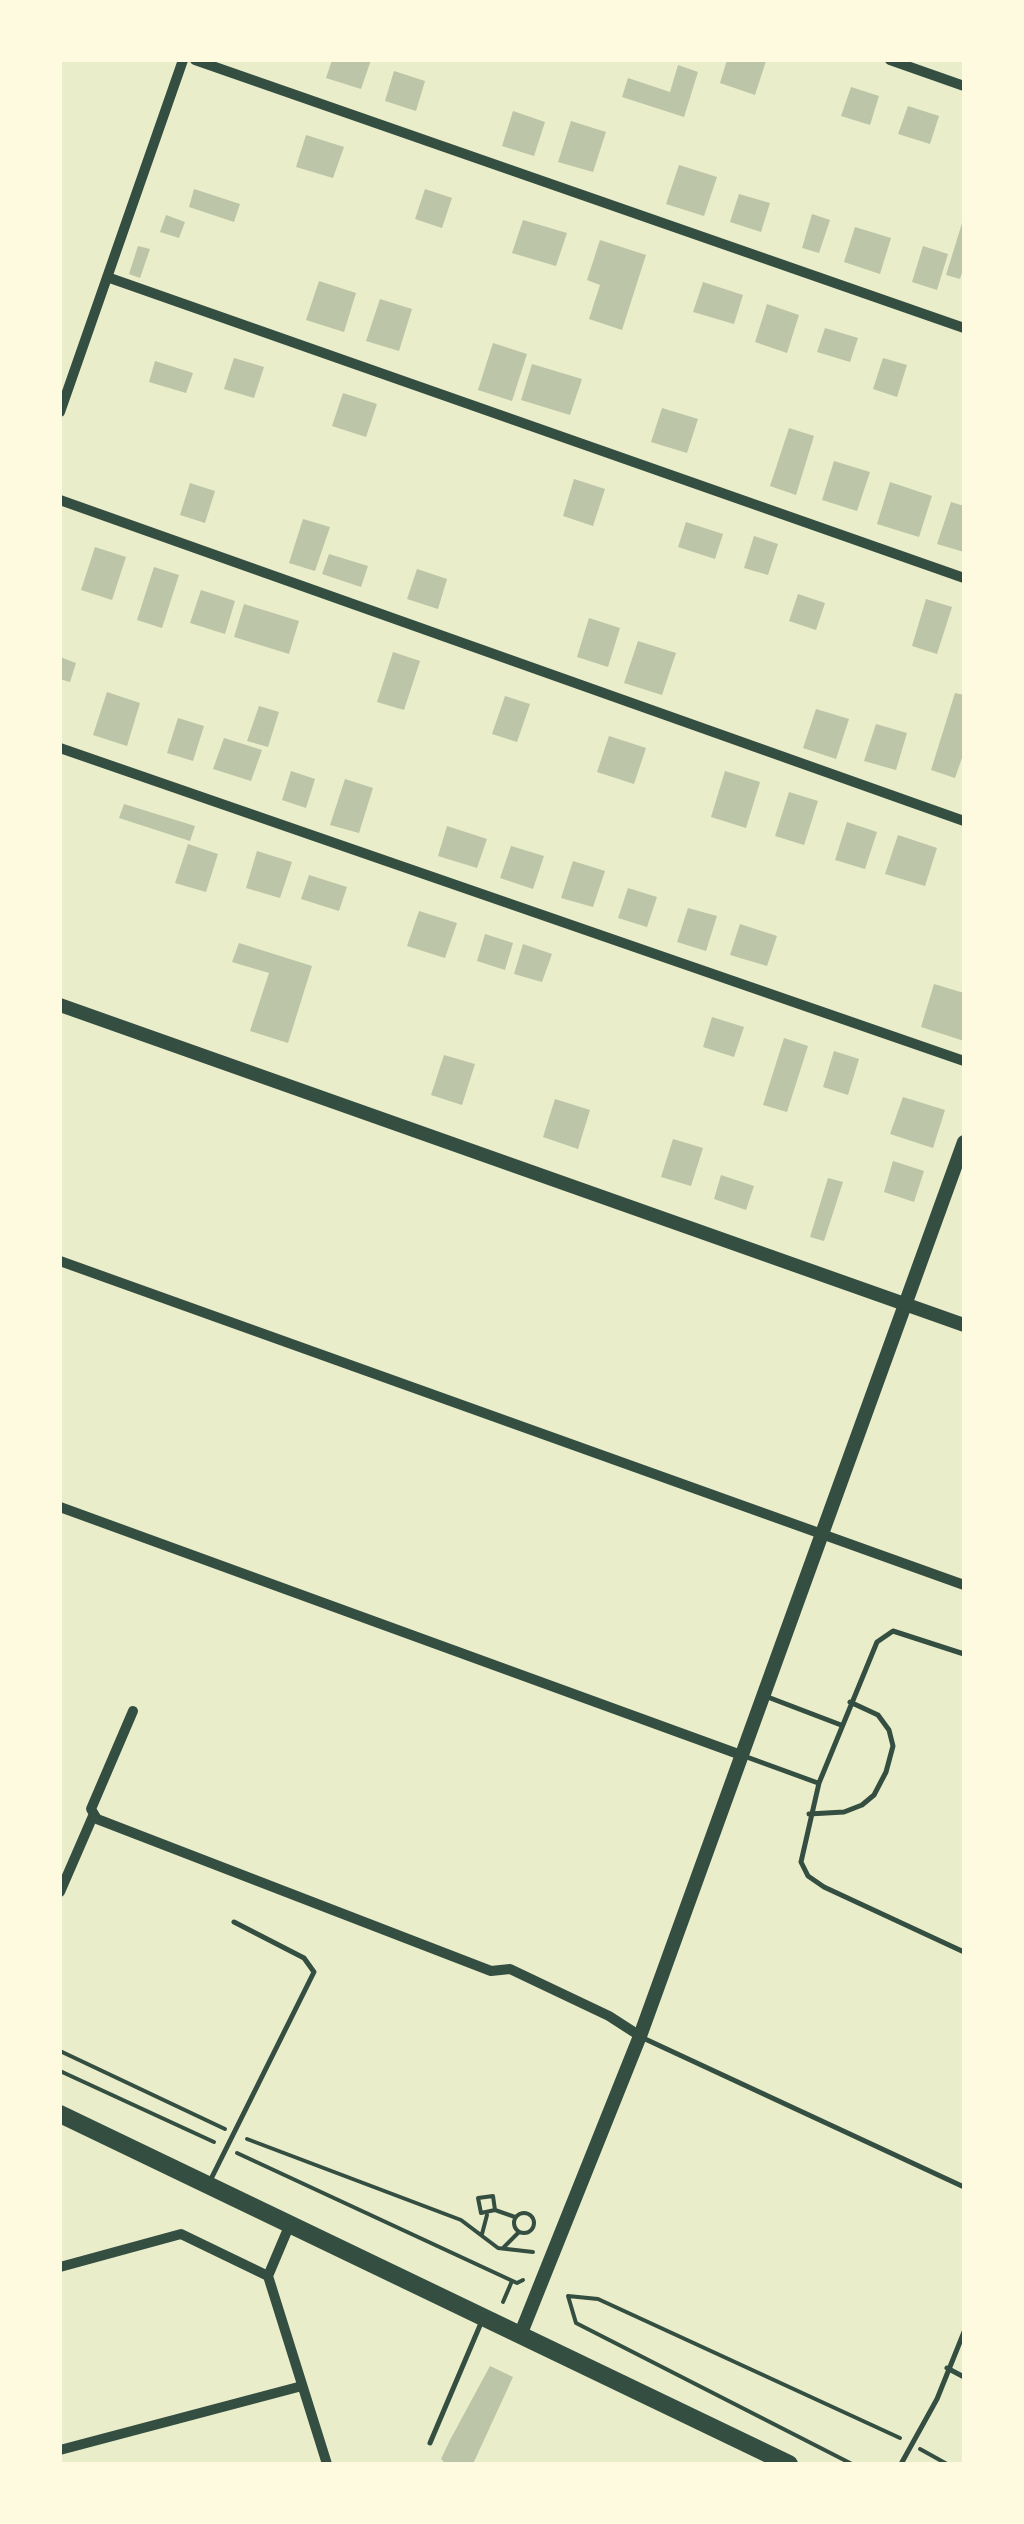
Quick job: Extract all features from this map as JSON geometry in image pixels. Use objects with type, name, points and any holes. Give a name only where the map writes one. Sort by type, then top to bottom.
[{"type":"highway","points":[[60,2114],[789,2464]]},
{"type":"street","points":[[60,412],[183,60]]},
{"type":"street","points":[[195,60],[964,328]]},
{"type":"street","points":[[890,60],[964,86]]},
{"type":"street","points":[[107,277],[964,578]]},
{"type":"street","points":[[60,500],[964,821]]},
{"type":"street","points":[[60,748],[964,1061]]},
{"type":"street","points":[[60,1005],[964,1325]]},
{"type":"street","points":[[521,2333],[640,2036],[964,1142]]},
{"type":"street","points":[[60,1261],[964,1586]]},
{"type":"street","points":[[60,1507],[742,1754]]},
{"type":"street","points":[[60,1892],[94,1816],[92,1810],[132,1711]]},
{"type":"street","points":[[94,1816],[491,1971],[510,1969],[609,2016],[640,2036]]},
{"type":"street","points":[[290,2224],[268,2276],[327,2464]]},
{"type":"street","points":[[60,2267],[181,2234],[268,2276]]},
{"type":"street","points":[[60,2450],[302,2386]]},
{"type":"lane","points":[[964,1654],[893,1631],[884,1634],[868,1658],[819,1783],[800,1862],[808,1876],[851,1901],[964,1952]]},
{"type":"lane","points":[[764,1696],[841,1725]]},
{"type":"lane","points":[[809,1814],[844,1812],[862,1806],[874,1796],[886,1772],[893,1746],[889,1730],[878,1715],[850,1702]]},
{"type":"lane","points":[[742,1754],[819,1783]]},
{"type":"lane","points":[[208,2186],[314,1972],[304,1958],[234,1922]]},
{"type":"lane","points":[[640,2036],[964,2187]]},
{"type":"lane","points":[[430,2443],[484,2316]]},
{"type":"lane","points":[[901,2464],[937,2399],[964,2332]]},
{"type":"lane","points":[[947,2368],[964,2377]]},
{"type":"path","points":[[60,2051],[235,2134],[461,2220],[502,2248],[536,2253],[531,2266]]},
{"type":"path","points":[[60,2071],[512,2281],[526,2279]]},
{"type":"path","points":[[487,2215],[477,2209],[482,2194],[493,2196],[495,2210]]},
{"type":"path","points":[[482,2236],[487,2215],[495,2210]]},
{"type":"path","points":[[495,2210],[515,2217],[526,2213],[534,2219],[530,2232],[519,2232],[502,2248]]},
{"type":"path","points":[[515,2217],[519,2232]]},
{"type":"path","points":[[503,2302],[512,2281]]},
{"type":"path","points":[[852,2464],[576,2324],[568,2296],[598,2299],[948,2464]]},
{"type":"building","points":[[332,60],[371,60],[361,89],[326,78]]},
{"type":"building","points":[[727,60],[766,61],[755,95],[720,83]]},
{"type":"building","points":[[678,65],[698,72],[684,117],[622,97],[628,78],[670,92]]},
{"type":"building","points":[[394,71],[425,81],[416,111],[385,101]]},
{"type":"building","points":[[851,87],[879,96],[870,125],[841,116]]},
{"type":"building","points":[[908,106],[939,116],[930,144],[898,134]]},
{"type":"building","points":[[513,111],[545,122],[534,156],[502,146]]},
{"type":"building","points":[[571,121],[606,132],[593,172],[558,162]]},
{"type":"building","points":[[306,135],[344,147],[333,178],[296,167]]},
{"type":"building","points":[[679,165],[717,177],[704,216],[666,204]]},
{"type":"building","points":[[194,189],[240,204],[234,222],[189,207]]},
{"type":"building","points":[[425,189],[452,198],[442,228],[415,219]]},
{"type":"building","points":[[739,194],[770,203],[761,232],[730,222]]},
{"type":"building","points":[[812,214],[830,220],[819,253],[802,248]]},
{"type":"building","points":[[166,215],[185,222],[179,238],[160,232]]},
{"type":"building","points":[[523,220],[567,233],[556,266],[512,253]]},
{"type":"building","points":[[963,220],[964,267],[960,279],[946,275]]},
{"type":"building","points":[[855,227],[891,238],[880,274],[844,262]]},
{"type":"building","points":[[600,240],[646,255],[622,330],[589,319],[600,285],[587,280]]},
{"type":"building","points":[[138,246],[150,249],[140,278],[129,274]]},
{"type":"building","points":[[923,246],[948,254],[937,290],[912,282]]},
{"type":"building","points":[[319,281],[356,293],[344,332],[306,320]]},
{"type":"building","points":[[703,282],[743,295],[734,324],[693,312]]},
{"type":"building","points":[[380,299],[412,309],[399,351],[366,341]]},
{"type":"building","points":[[767,304],[799,315],[787,353],[755,342]]},
{"type":"building","points":[[825,328],[858,338],[850,362],[817,352]]},
{"type":"building","points":[[493,343],[527,354],[512,401],[478,390]]},
{"type":"building","points":[[234,358],[264,367],[254,398],[224,389]]},
{"type":"building","points":[[883,358],[907,365],[897,397],[873,389]]},
{"type":"building","points":[[155,361],[193,373],[186,393],[149,382]]},
{"type":"building","points":[[532,364],[582,379],[570,415],[521,400]]},
{"type":"building","points":[[343,393],[377,404],[366,437],[332,426]]},
{"type":"building","points":[[662,408],[698,419],[687,453],[651,442]]},
{"type":"building","points":[[789,428],[814,436],[796,495],[770,486]]},
{"type":"building","points":[[834,461],[870,472],[857,511],[822,500]]},
{"type":"building","points":[[574,479],[605,489],[593,526],[563,516]]},
{"type":"building","points":[[890,482],[932,496],[919,537],[877,524]]},
{"type":"building","points":[[190,483],[215,491],[205,523],[180,515]]},
{"type":"building","points":[[951,502],[964,506],[964,552],[937,544]]},
{"type":"building","points":[[303,519],[330,527],[315,571],[289,563]]},
{"type":"building","points":[[686,522],[723,534],[715,559],[678,547]]},
{"type":"building","points":[[754,536],[778,544],[768,575],[744,568]]},
{"type":"building","points":[[95,547],[126,557],[112,600],[81,590]]},
{"type":"building","points":[[329,554],[368,566],[361,587],[322,574]]},
{"type":"building","points":[[154,567],[179,575],[162,628],[137,620]]},
{"type":"building","points":[[417,569],[447,579],[438,609],[407,599]]},
{"type":"building","points":[[201,590],[235,601],[225,634],[190,623]]},
{"type":"building","points":[[798,594],[825,603],[816,630],[789,621]]},
{"type":"building","points":[[926,599],[952,607],[937,654],[912,646]]},
{"type":"building","points":[[244,604],[299,621],[289,654],[234,637]]},
{"type":"building","points":[[589,618],[620,628],[608,667],[577,657]]},
{"type":"building","points":[[638,641],[676,653],[662,695],[624,683]]},
{"type":"building","points":[[393,652],[420,661],[404,710],[377,702]]},
{"type":"building","points":[[60,657],[76,663],[70,682],[60,679]]},
{"type":"building","points":[[107,692],[140,703],[127,746],[93,735]]},
{"type":"building","points":[[955,693],[964,695],[964,752],[955,778],[931,770]]},
{"type":"building","points":[[505,696],[530,704],[517,742],[492,734]]},
{"type":"building","points":[[259,706],[279,712],[268,747],[247,741]]},
{"type":"building","points":[[816,709],[849,719],[836,759],[803,748]]},
{"type":"building","points":[[178,718],[204,726],[193,761],[167,753]]},
{"type":"building","points":[[876,724],[907,733],[896,770],[864,761]]},
{"type":"building","points":[[609,736],[646,748],[634,784],[597,772]]},
{"type":"building","points":[[224,738],[262,750],[251,781],[213,769]]},
{"type":"building","points":[[291,771],[315,779],[306,808],[282,800]]},
{"type":"building","points":[[725,771],[760,782],[746,828],[711,817]]},
{"type":"building","points":[[345,779],[373,788],[359,833],[330,825]]},
{"type":"building","points":[[789,792],[818,801],[804,845],[775,836]]},
{"type":"building","points":[[124,804],[195,826],[190,841],[119,818]]},
{"type":"building","points":[[847,822],[877,832],[865,869],[835,860]]},
{"type":"building","points":[[447,826],[487,839],[477,868],[438,856]]},
{"type":"building","points":[[898,835],[937,848],[925,886],[885,874]]},
{"type":"building","points":[[188,844],[218,854],[206,892],[175,883]]},
{"type":"building","points":[[511,846],[544,856],[533,889],[500,878]]},
{"type":"building","points":[[257,851],[292,862],[280,898],[246,888]]},
{"type":"building","points":[[573,861],[605,871],[593,907],[561,898]]},
{"type":"building","points":[[309,875],[347,887],[339,911],[301,899]]},
{"type":"building","points":[[628,888],[657,897],[647,927],[618,918]]},
{"type":"building","points":[[688,908],[717,916],[706,951],[677,942]]},
{"type":"building","points":[[419,911],[457,923],[445,958],[407,946]]},
{"type":"building","points":[[740,924],[777,936],[767,966],[730,955]]},
{"type":"building","points":[[485,934],[513,943],[505,970],[477,961]]},
{"type":"building","points":[[239,943],[312,966],[288,1043],[250,1031],[269,973],[232,962]]},
{"type":"building","points":[[523,944],[552,954],[542,982],[514,974]]},
{"type":"building","points":[[934,984],[964,993],[964,1041],[921,1027]]},
{"type":"building","points":[[712,1017],[744,1027],[734,1057],[703,1047]]},
{"type":"building","points":[[784,1038],[808,1046],[787,1112],[763,1105]]},
{"type":"building","points":[[834,1051],[859,1059],[848,1095],[823,1087]]},
{"type":"building","points":[[444,1055],[475,1064],[462,1105],[431,1095]]},
{"type":"building","points":[[903,1097],[945,1110],[933,1148],[890,1134]]},
{"type":"building","points":[[555,1099],[590,1110],[578,1149],[543,1137]]},
{"type":"building","points":[[673,1139],[703,1148],[691,1186],[661,1177]]},
{"type":"building","points":[[893,1161],[924,1171],[914,1202],[884,1192]]},
{"type":"building","points":[[721,1175],[754,1186],[746,1210],[714,1199]]},
{"type":"building","points":[[828,1178],[843,1182],[824,1241],[810,1237]]},
{"type":"building","points":[[490,2366],[513,2377],[473,2464],[446,2464],[441,2459]]}]
